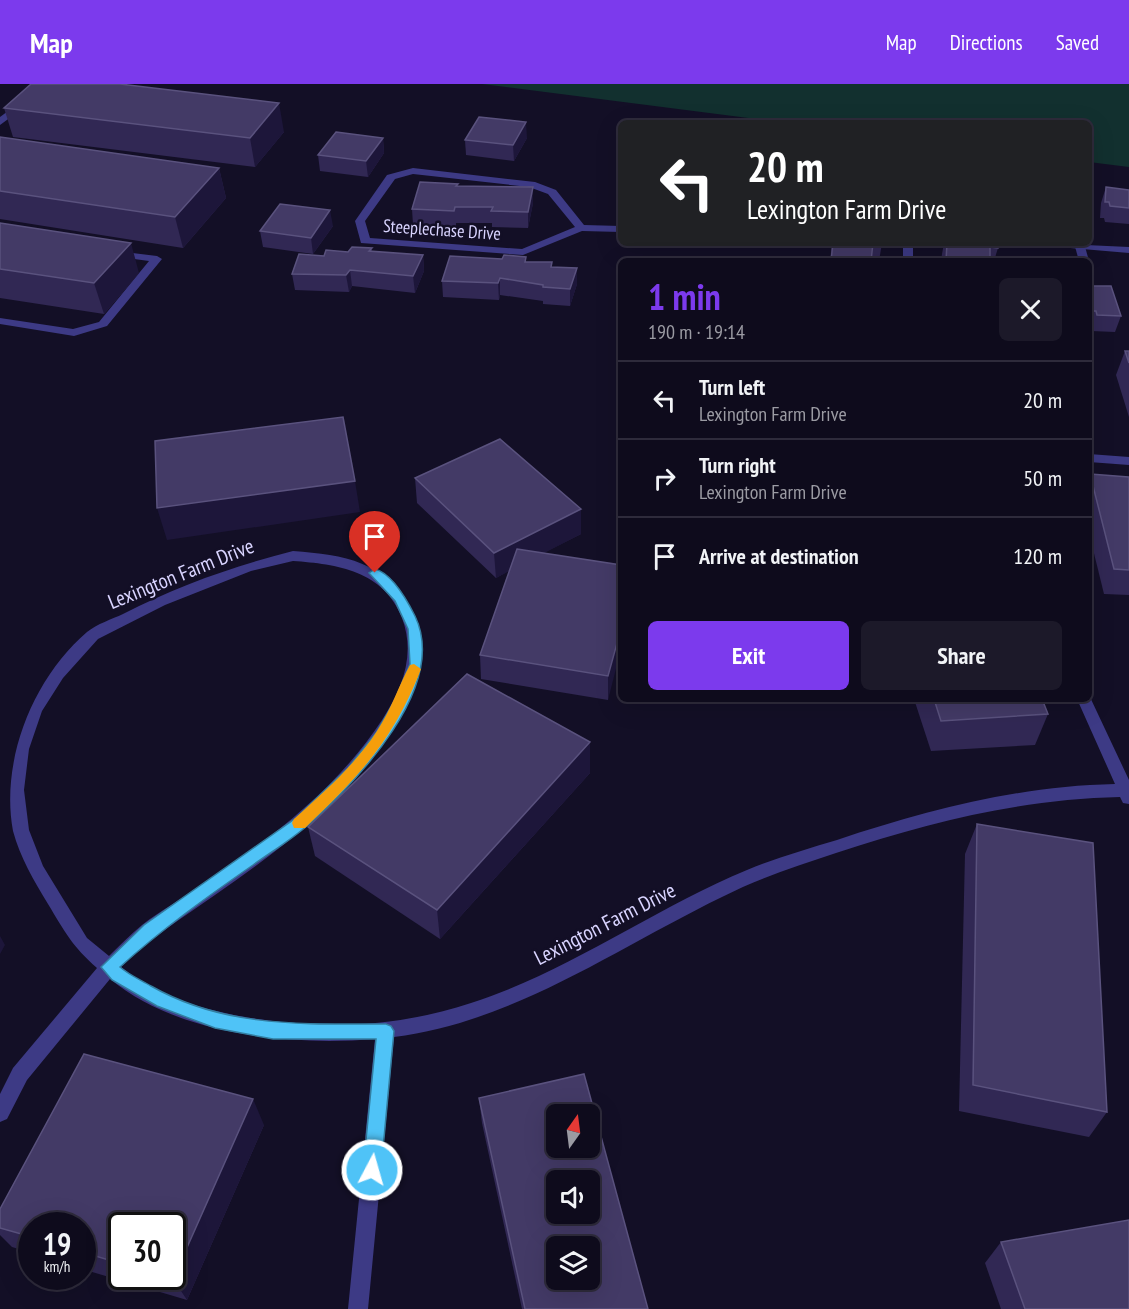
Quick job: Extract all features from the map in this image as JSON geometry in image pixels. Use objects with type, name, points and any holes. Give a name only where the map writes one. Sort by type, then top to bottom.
[{"type":"street","points":[[0,122],[51,87]]},
{"type":"street","name":"Steeplechase Drive","points":[[581,228],[552,192],[531,184],[412,171],[391,177],[360,221],[365,242],[523,252],[581,228],[618,229]]},
{"type":"street","points":[[1089,246],[1129,250]]},
{"type":"street","points":[[0,321],[74,333],[103,324],[157,259],[101,252]]},
{"type":"street","points":[[1092,458],[1129,461]]},
{"type":"street","name":"Lexington Farm Drive","points":[[109,967],[149,930],[302,822],[353,772],[381,736],[402,700],[416,664],[415,629],[400,598],[375,573],[337,559],[292,556],[248,567],[160,602],[93,635],[58,674],[35,710],[21,749],[15,790],[21,830],[36,869],[81,943],[118,975],[163,1001],[215,1020],[273,1031],[386,1031],[445,1020],[502,1000],[750,876],[878,832],[951,811],[1000,801],[1051,794],[1128,792],[1086,702]]},
{"type":"street","points":[[0,1113],[20,1074],[109,967]]},
{"type":"street","points":[[358,1309],[386,1031]]},
{"type":"green space","points":[[482,84],[1129,84],[1129,167],[1092,162],[1092,120],[764,120]]},
{"type":"building","points":[[31,84],[120,84],[279,103],[250,138],[4,108]]},
{"type":"building","points":[[479,117],[526,122],[513,145],[465,140]]},
{"type":"building","points":[[336,132],[383,138],[366,161],[318,155]]},
{"type":"building","points":[[0,137],[219,168],[175,217],[0,191]]},
{"type":"building","points":[[420,182],[458,184],[456,186],[533,187],[528,212],[491,211],[493,207],[455,207],[454,211],[412,209]]},
{"type":"building","points":[[1106,187],[1129,190],[1129,208],[1110,206],[1109,202],[1105,202]]},
{"type":"building","points":[[280,204],[330,210],[311,238],[260,231]]},
{"type":"building","points":[[0,223],[131,243],[94,283],[0,269]]},
{"type":"building","points":[[833,246],[873,246],[871,258],[831,258]]},
{"type":"building","points":[[947,246],[998,246],[998,248],[990,247],[990,258],[946,258]]},
{"type":"building","points":[[352,247],[372,248],[369,251],[423,255],[413,276],[350,270],[346,275],[292,274],[299,254],[324,256],[326,250],[348,252]]},
{"type":"building","points":[[504,255],[526,257],[525,262],[552,262],[551,267],[577,268],[570,289],[543,287],[543,285],[500,278],[498,283],[442,281],[450,256],[502,259]]},
{"type":"building","points":[[1092,286],[1111,286],[1121,316],[1097,315],[1096,311],[1092,311]]},
{"type":"building","points":[[1125,351],[1129,351],[1129,363]]},
{"type":"building","points":[[343,417],[355,481],[157,508],[155,441]]},
{"type":"building","points":[[500,439],[581,509],[494,553],[415,478]]},
{"type":"building","points":[[1092,474],[1129,477],[1129,570],[1114,569]]},
{"type":"building","points":[[517,549],[618,565],[618,640],[608,676],[480,655]]},
{"type":"building","points":[[467,674],[590,742],[437,910],[308,827]]},
{"type":"building","points":[[935,702],[1043,702],[1048,714],[941,721]]},
{"type":"building","points":[[977,824],[1093,843],[1107,1112],[973,1085]]},
{"type":"building","points":[[84,1054],[253,1099],[186,1250],[186,1212],[108,1212],[108,1260],[96,1256],[96,1212],[18,1212],[18,1233],[0,1228],[0,1209]]},
{"type":"building","points":[[584,1074],[592,1104],[546,1104],[546,1158],[600,1158],[600,1133],[648,1309],[525,1309],[479,1098]]},
{"type":"building","points":[[1129,1220],[1129,1309],[1025,1309],[1001,1242]]},
{"type":"slow traffic","points":[[300,823],[353,772],[381,736],[402,700],[414,669]]},
{"type":"route","points":[[372,1170],[386,1031],[273,1031],[215,1020],[163,1001],[118,975],[109,967],[149,930],[218,884],[302,822],[353,772],[381,736],[402,700],[416,664],[415,629],[400,598],[375,573]]}]
